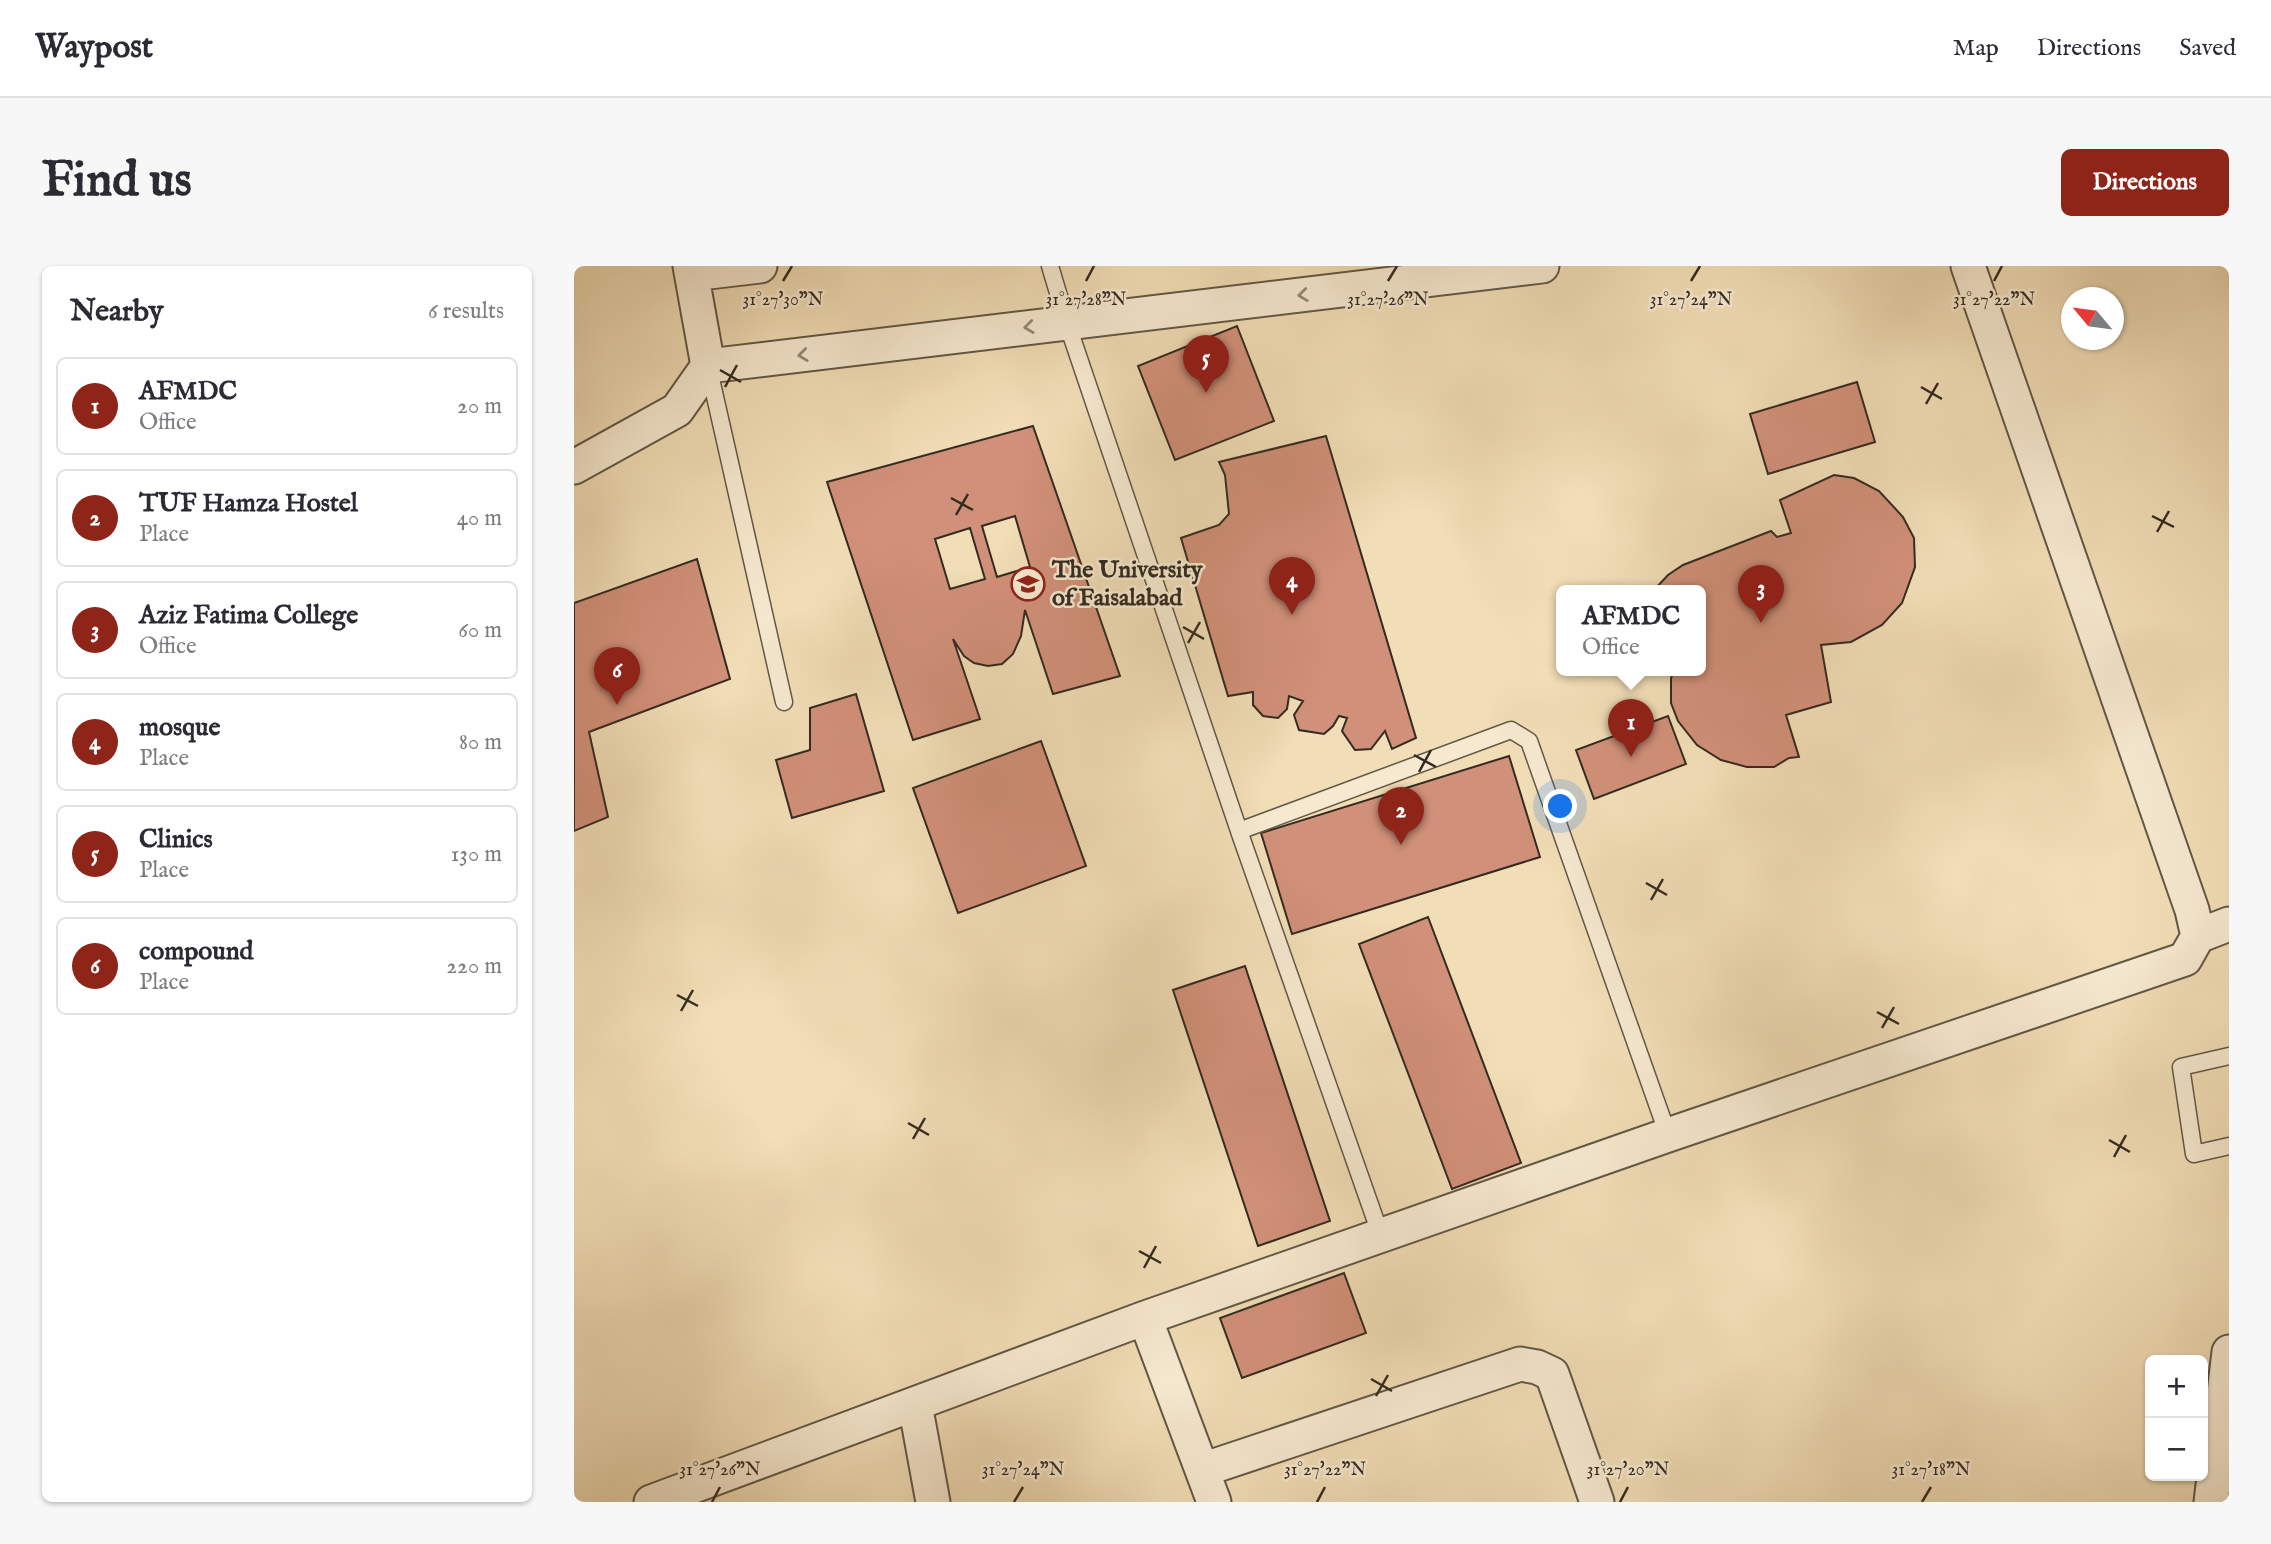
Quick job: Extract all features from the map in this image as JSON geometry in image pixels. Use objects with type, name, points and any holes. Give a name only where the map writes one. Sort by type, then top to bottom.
[{"type":"street","points":[[574,467],[677,410],[708,366],[691,270],[760,266]]},
{"type":"street","points":[[708,366],[1066,323],[1342,278],[1542,266]]},
{"type":"street","points":[[1968,266],[2192,910],[2198,936]]},
{"type":"street","points":[[574,440],[625,439]]},
{"type":"street","points":[[652,1502],[1145,1318],[1668,1135],[2185,959],[2198,936],[2229,924]]},
{"type":"street","points":[[1145,1318],[1214,1502]]},
{"type":"street","points":[[2211,1502],[2229,1352]]},
{"type":"street","points":[[1202,1470],[1520,1364],[1537,1367],[1552,1374],[1597,1502]]},
{"type":"street","points":[[915,1404],[933,1502]]},
{"type":"lane","points":[[1050,266],[1066,323],[1239,831],[1381,1236]]},
{"type":"lane","points":[[708,366],[784,702]]},
{"type":"lane","points":[[1239,831],[1511,730],[1530,741],[1668,1135]]},
{"type":"lane","points":[[2229,1056],[2181,1067],[2194,1154],[2229,1146]]},
{"type":"building","points":[[1237,326],[1274,421],[1175,460],[1138,366]]},
{"type":"building","points":[[1857,382],[1875,442],[1768,474],[1750,414]]},
{"type":"building","name":"The University of Faisalabad","points":[[1033,426],[1120,676],[1053,694],[1025,610],[1021,636],[1013,654],[1002,664],[988,666],[974,663],[964,656],[953,639],[980,719],[913,740],[827,482]],"holes":[[[1015,516],[1030,567],[997,577],[982,526]],[[970,528],[985,579],[950,589],[935,539]]]},
{"type":"building","points":[[1326,436],[1416,738],[1392,749],[1385,731],[1371,749],[1355,750],[1342,731],[1347,718],[1339,716],[1324,734],[1299,730],[1294,715],[1303,701],[1289,696],[1287,709],[1278,718],[1263,716],[1253,705],[1253,692],[1228,696],[1181,538],[1219,525],[1229,514],[1225,475],[1219,462]]},
{"type":"building","points":[[1834,475],[1854,478],[1879,491],[1903,517],[1914,538],[1915,567],[1902,603],[1882,625],[1851,642],[1821,645],[1831,702],[1786,715],[1799,757],[1789,758],[1774,767],[1747,767],[1721,760],[1697,745],[1678,721],[1671,703],[1672,676],[1706,676],[1706,585],[1659,585],[1683,565],[1771,531],[1777,537],[1791,533],[1780,500]]},
{"type":"building","points":[[697,559],[730,679],[589,732],[608,817],[574,831],[574,603]]},
{"type":"building","points":[[856,694],[884,791],[792,818],[776,760],[810,750],[810,708]]},
{"type":"building","points":[[1668,716],[1686,764],[1594,799],[1576,750]]},
{"type":"building","points":[[1041,741],[1086,866],[958,913],[913,788]]},
{"type":"building","points":[[1509,756],[1540,857],[1292,934],[1261,833]]},
{"type":"building","points":[[1428,917],[1521,1163],[1452,1189],[1359,944]]},
{"type":"building","points":[[1245,966],[1330,1221],[1258,1246],[1173,990]]},
{"type":"building","points":[[1344,1273],[1366,1333],[1242,1378],[1220,1318]]},
{"type":"place","name":"Clinics","points":[[1206,393]]},
{"type":"place","name":"The University of Faisalabad","points":[[1028,584]]},
{"type":"place","name":"mosque","points":[[1292,615]]},
{"type":"place","name":"Aziz Fatima College","points":[[1761,623]]},
{"type":"place","name":"compound","points":[[617,705]]},
{"type":"place","name":"AFMDC","points":[[1631,757]]},
{"type":"place","name":"TUF Hamza Hostel","points":[[1401,845]]}]
